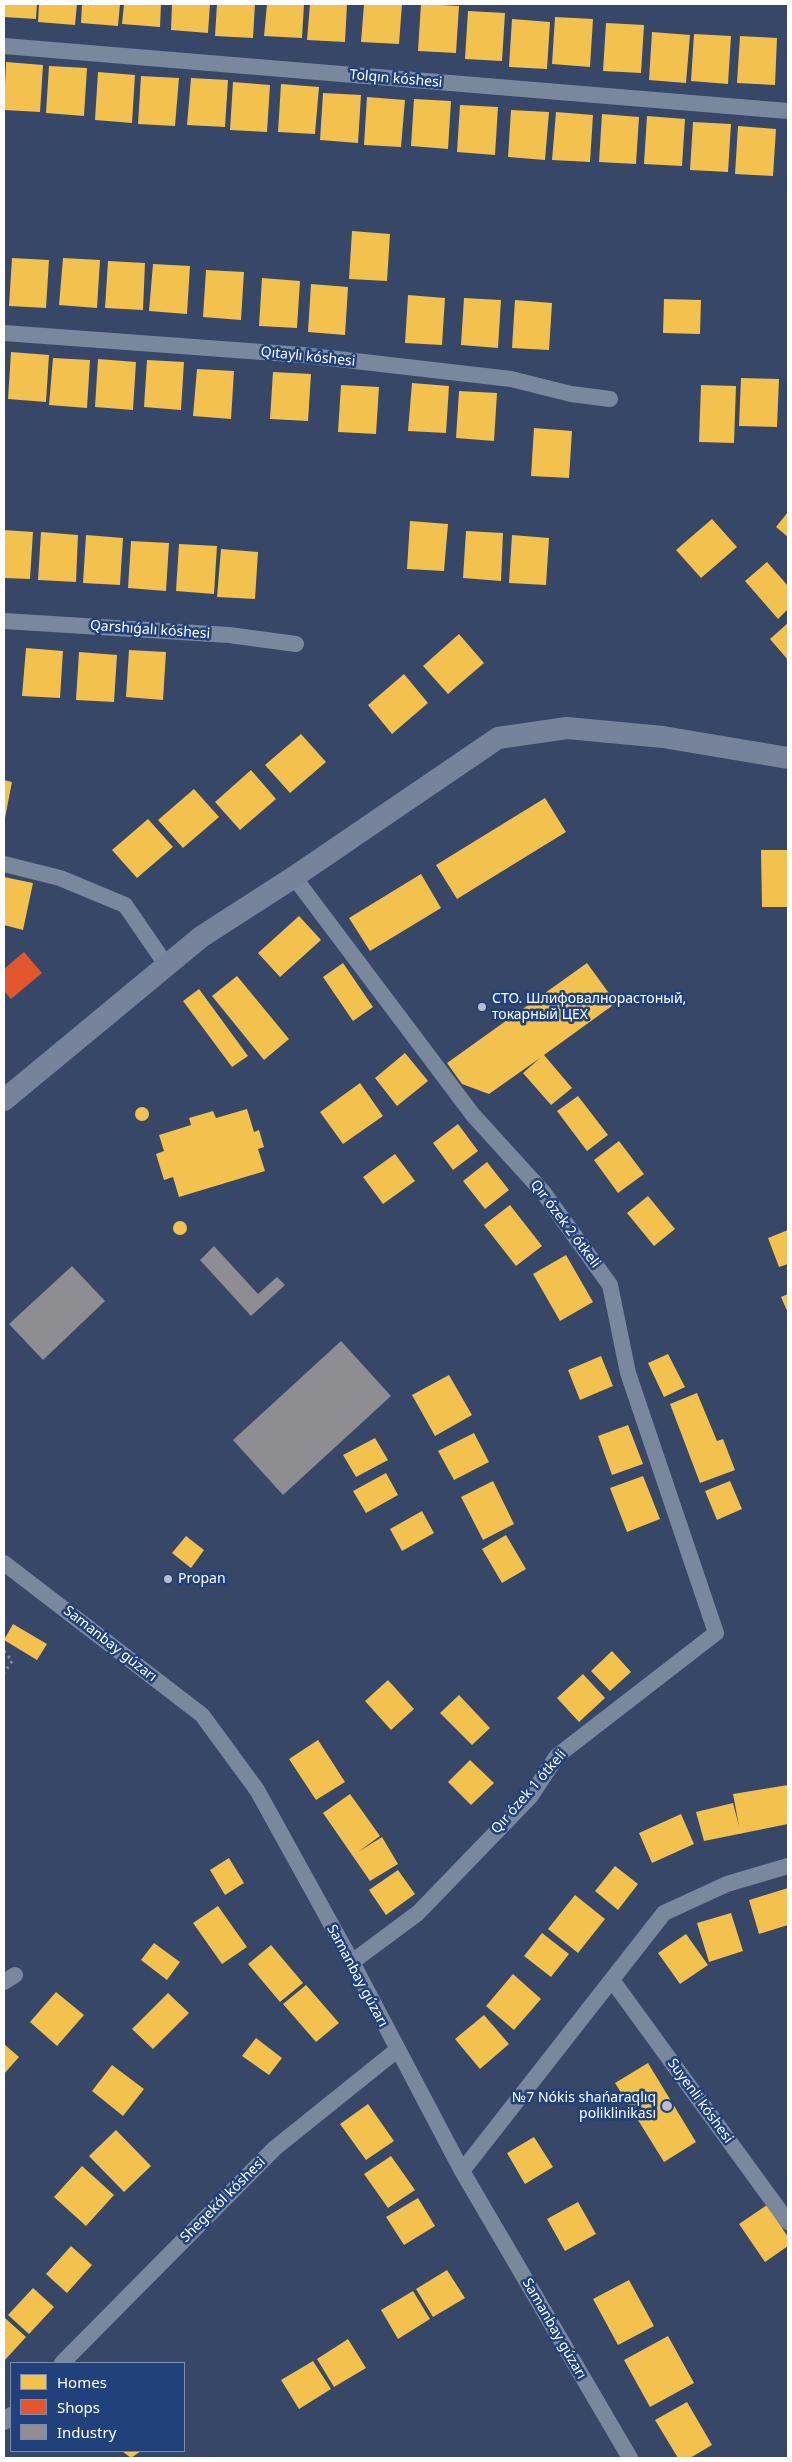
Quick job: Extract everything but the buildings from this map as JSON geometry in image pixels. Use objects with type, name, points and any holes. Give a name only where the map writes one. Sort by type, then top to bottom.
[{"type":"street","name":"Tolqın kóshesi","points":[[4,46],[788,111]]},
{"type":"street","name":"Qıtaylı kóshesi","points":[[4,332],[312,356],[511,379],[571,394],[610,399]]},
{"type":"street","name":"Qarshıǵalı kóshesi","points":[[4,621],[229,635],[296,644]]},
{"type":"street","points":[[4,1100],[201,937],[294,877],[498,738],[567,728],[663,738],[788,758]]},
{"type":"street","points":[[4,864],[60,878],[124,905],[167,966]]},
{"type":"street","name":"Qır ózek 2 ótkeli","points":[[294,877],[472,1115],[543,1192],[610,1285],[628,1373],[716,1633]]},
{"type":"street","name":"Samanbay gúzarı","points":[[4,1563],[202,1715],[257,1790],[352,1962],[462,2171],[630,2458]]},
{"type":"street","name":"Qır ózek 1 ótkeli","points":[[352,1962],[418,1913],[530,1796],[557,1756],[716,1633]]},
{"type":"street","points":[[462,2171],[664,1913],[727,1884],[788,1866]]},
{"type":"street","name":"Suyenli kóshesi","points":[[612,1980],[788,2222]]},
{"type":"street","name":"Shegekól kóshesi","points":[[63,2362],[275,2148],[397,2050]]},
{"type":"path","points":[[4,1652],[12,1661],[4,1673]]},
{"type":"place","name":"СТО. Шлифовалнорастоный, токарный ЦЕХ","points":[[482,1007]]},
{"type":"place","name":"Propan","points":[[168,1579]]},
{"type":"place","name":"№7 Nókis shańaraqlıq poliklinikası","points":[[667,2106]]}]
